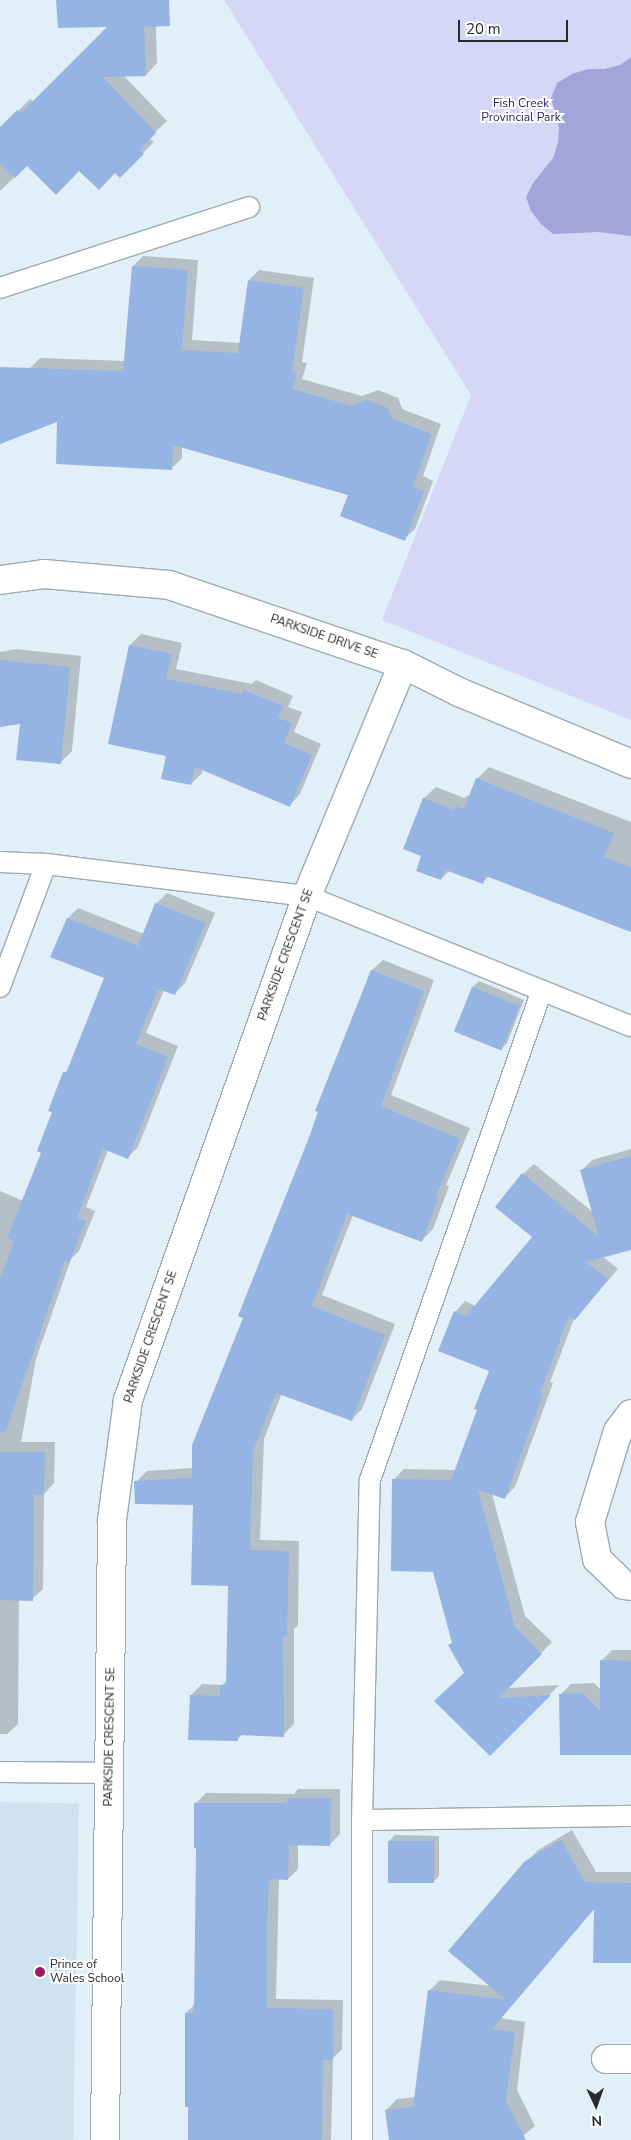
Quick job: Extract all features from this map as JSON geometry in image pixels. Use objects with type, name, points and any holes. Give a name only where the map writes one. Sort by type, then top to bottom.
[{"type":"street","name":"PARKSIDE DRIVE SE","points":[[0,580],[44,574],[169,586],[402,664],[459,692],[631,764]]},
{"type":"street","name":"PARKSIDE CRESCENT SE","points":[[105,2140],[112,1520],[128,1400],[306,896],[402,664]]},
{"type":"street","points":[[631,1414],[618,1431],[590,1522],[597,1560],[624,1585],[631,1586]]},
{"type":"lane","points":[[0,288],[250,207]]},
{"type":"lane","points":[[0,862],[46,864],[306,896],[631,1026]]},
{"type":"lane","points":[[0,986],[46,864]]},
{"type":"lane","points":[[362,2140],[362,1820],[370,1480],[542,990]]},
{"type":"lane","points":[[0,1772],[109,1773]]},
{"type":"lane","points":[[362,1820],[631,1816]]},
{"type":"shaded area","points":[[631,57],[631,236],[599,232],[553,234],[541,224],[531,211],[526,197],[533,183],[553,158],[558,143],[559,128],[551,98],[557,83],[572,74],[588,69],[604,69],[620,65]]},
{"type":"shaded area","name":"Prince of Wales School","points":[[0,1802],[79,1803],[73,2140],[0,2140]]},
{"type":"green space","name":"Fish Creek Provincial Park","points":[[224,0],[631,0],[631,720],[382,620],[471,395]]},
{"type":"building","points":[[56,0],[169,0],[170,26],[144,27],[146,76],[103,77],[156,133],[139,150],[144,154],[120,178],[115,173],[99,190],[79,171],[56,195],[27,166],[15,178],[0,163],[0,127],[17,110],[21,113],[107,27],[58,28]]},
{"type":"building","points":[[132,266],[188,270],[182,350],[238,353],[248,280],[304,288],[292,372],[297,373],[293,389],[351,406],[367,400],[388,408],[392,419],[432,434],[413,487],[424,491],[405,541],[340,516],[348,495],[173,445],[172,470],[56,464],[57,422],[0,444],[0,367],[123,371]]},
{"type":"building","points":[[129,645],[172,654],[166,679],[242,694],[244,690],[283,706],[278,718],[292,723],[284,743],[312,755],[290,807],[195,767],[191,785],[161,779],[166,756],[108,744]]},
{"type":"building","points":[[0,660],[70,667],[61,764],[16,760],[20,724],[0,727]]},
{"type":"building","points":[[476,778],[614,833],[604,857],[631,867],[631,932],[486,876],[483,884],[445,870],[441,880],[416,871],[421,856],[403,849],[423,798],[454,810],[455,806],[464,809]]},
{"type":"building","points":[[155,903],[206,923],[175,995],[158,989],[136,1044],[168,1057],[128,1159],[103,1149],[77,1218],[86,1221],[69,1263],[65,1261],[5,1433],[0,1432],[0,1279],[14,1241],[7,1238],[41,1153],[37,1151],[52,1112],[48,1111],[63,1072],[66,1073],[104,978],[50,957],[67,918],[138,946]]},
{"type":"building","points":[[371,970],[424,991],[381,1106],[460,1139],[436,1196],[439,1197],[422,1242],[347,1214],[312,1306],[385,1335],[352,1421],[276,1393],[253,1451],[250,1550],[289,1551],[287,1637],[283,1637],[284,1737],[238,1735],[238,1741],[188,1740],[190,1695],[220,1696],[220,1685],[226,1685],[228,1586],[191,1585],[193,1505],[135,1504],[134,1481],[192,1478],[192,1445],[243,1318],[238,1316],[308,1140],[318,1112],[315,1111]]},
{"type":"building","points":[[472,987],[519,1006],[501,1051],[454,1032]]},
{"type":"building","points":[[631,1156],[631,1250],[586,1262],[608,1280],[575,1320],[569,1316],[540,1393],[543,1394],[505,1499],[478,1490],[515,1627],[542,1654],[499,1698],[551,1695],[490,1756],[434,1701],[464,1673],[448,1645],[452,1643],[433,1572],[391,1571],[392,1479],[451,1480],[477,1410],[474,1409],[489,1371],[438,1351],[454,1311],[466,1316],[532,1237],[495,1207],[522,1173],[599,1237],[580,1170]]},
{"type":"building","points":[[0,1452],[45,1452],[44,1495],[34,1495],[33,1601],[0,1600]]},
{"type":"building","points":[[600,1660],[631,1661],[631,1755],[560,1755],[559,1694],[582,1693],[600,1711]]},
{"type":"building","points":[[287,1798],[331,1798],[330,1846],[289,1845],[288,1880],[269,1879],[267,1926],[267,2008],[333,2009],[333,2060],[323,2060],[322,2140],[188,2140],[188,2107],[185,2107],[185,2013],[194,2013],[196,1848],[194,1848],[194,1803],[287,1803]]},
{"type":"building","points":[[561,1840],[585,1882],[631,1883],[631,1963],[593,1963],[594,1909],[492,2029],[515,2032],[506,2101],[526,2140],[389,2140],[385,2110],[413,2107],[428,1990],[506,2000],[448,1951],[525,1861]]},
{"type":"building","points":[[388,1841],[434,1841],[434,1883],[388,1883]]},
{"type":"place","name":"Prince of Wales School","points":[[40,1972]]}]
